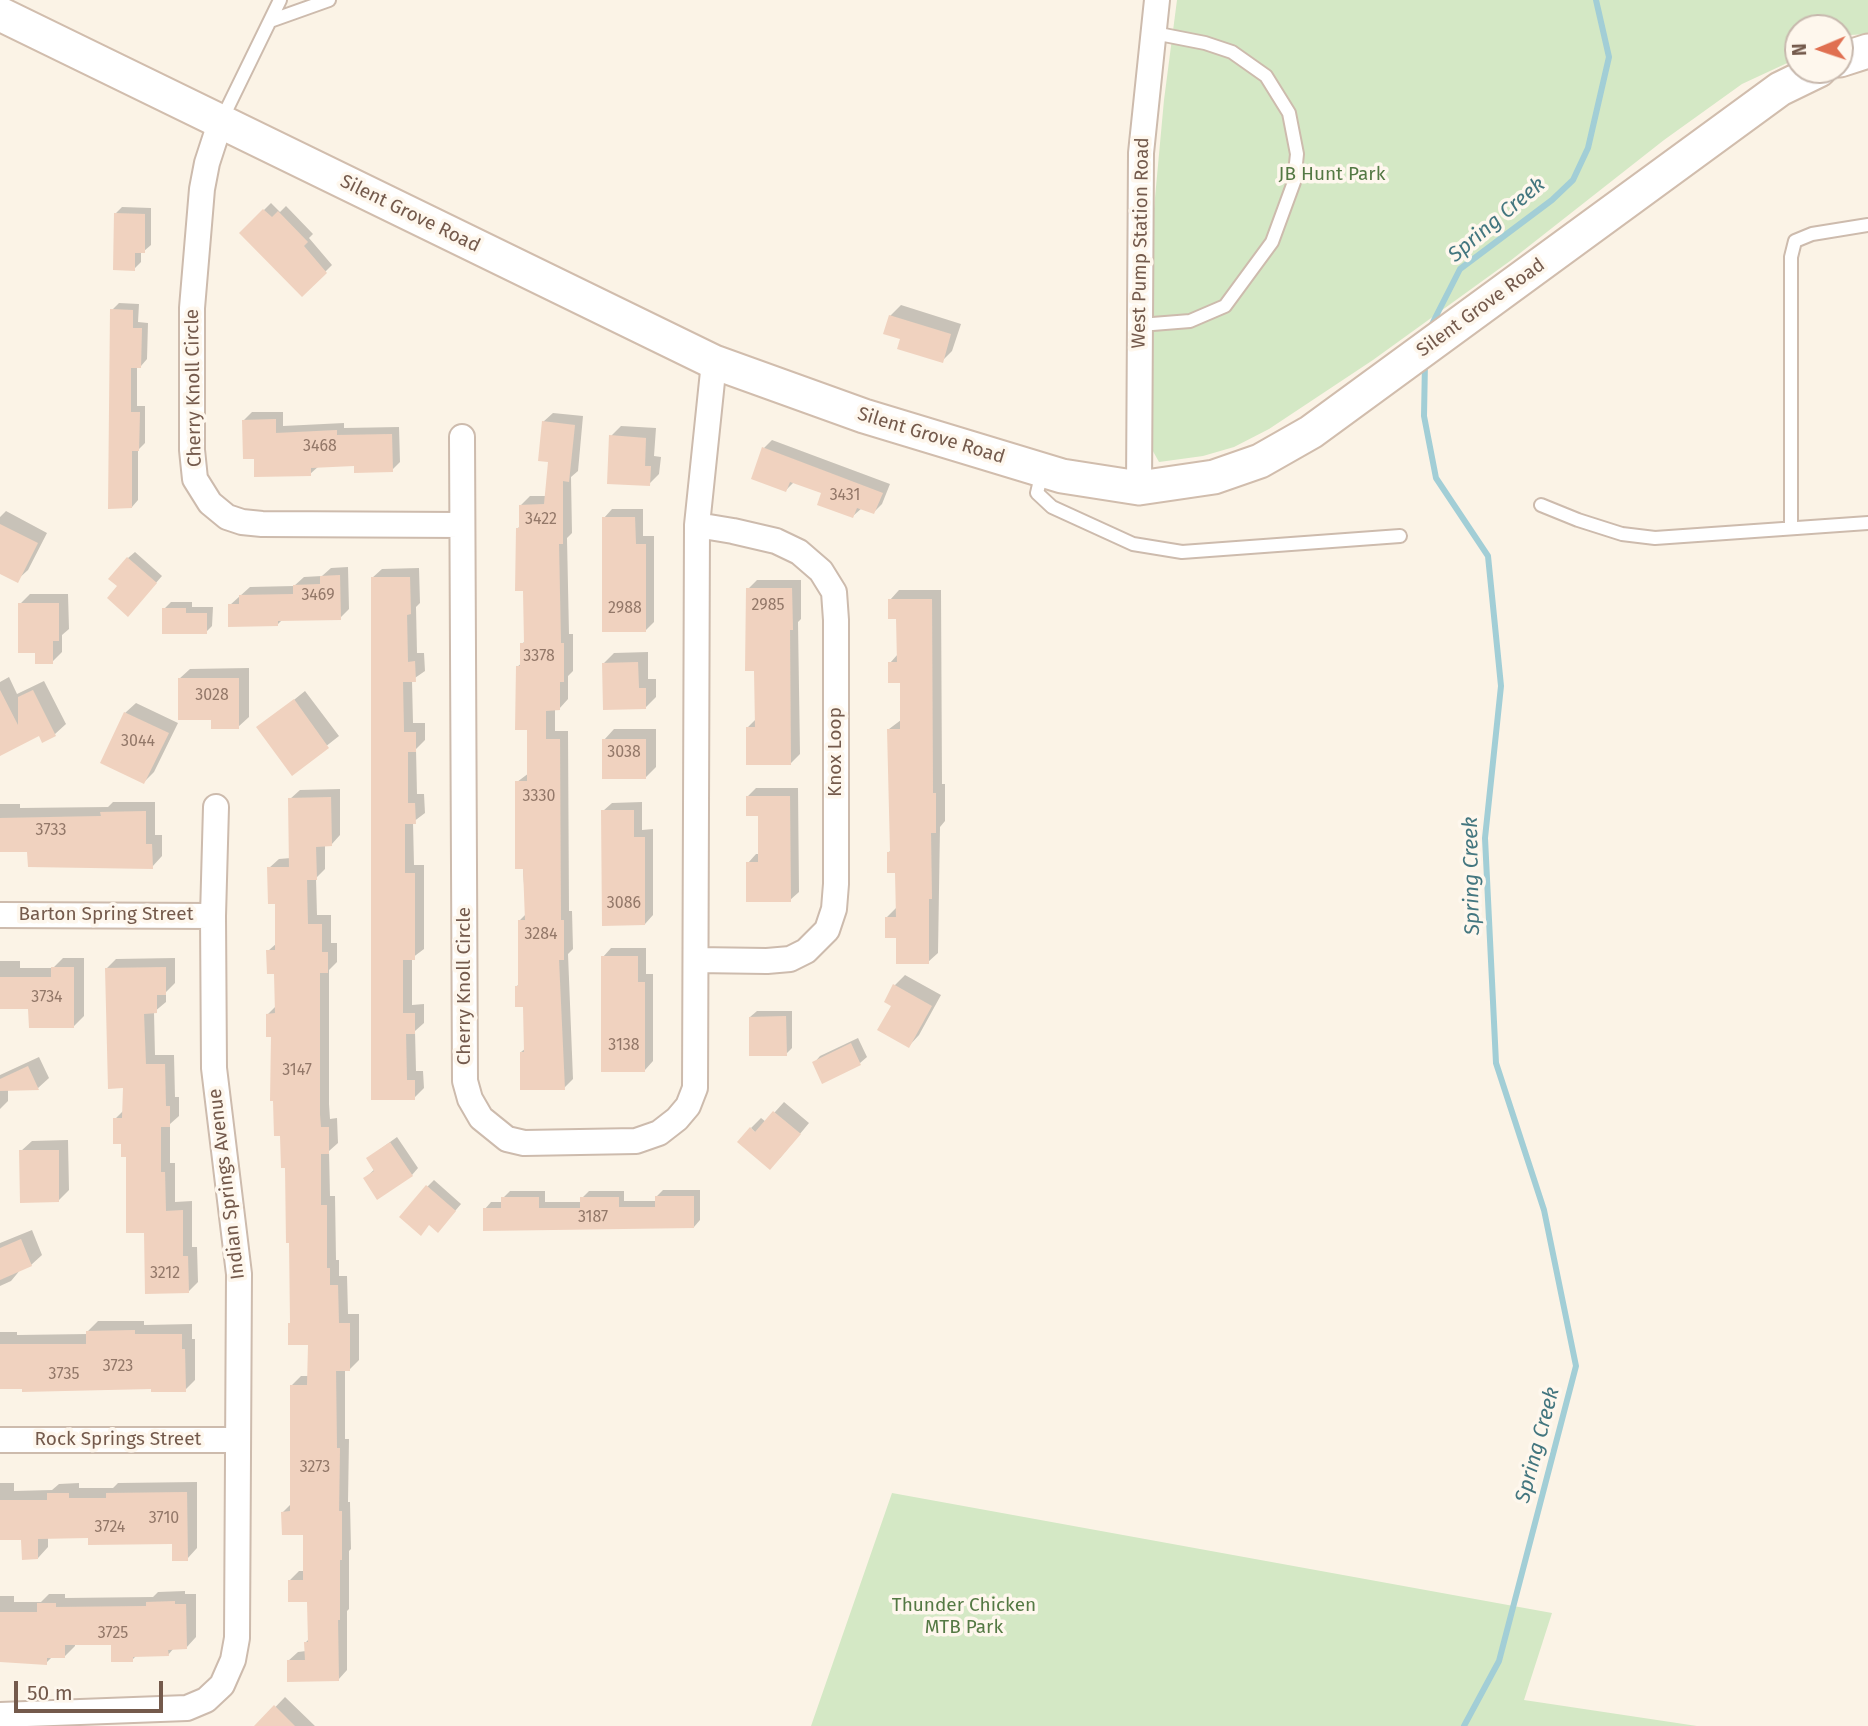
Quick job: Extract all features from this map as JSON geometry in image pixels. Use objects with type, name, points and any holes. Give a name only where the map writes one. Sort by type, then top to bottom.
[{"type":"street","name":"West Pump Station Road","points":[[1139,488],[1142,153],[1157,0]]},
{"type":"street","name":"Silent Grove Road","points":[[4,10],[220,123],[714,362],[864,416],[1062,476],[1139,488],[1214,477],[1260,461],[1311,432],[1624,202],[1790,84]]},
{"type":"street","name":"Cherry Knoll Circle","points":[[220,123],[202,189],[193,297],[191,402],[195,479],[210,503],[227,517],[242,522],[462,525],[465,1081],[470,1099],[481,1118],[507,1139],[524,1143],[636,1141],[659,1133],[677,1119],[688,1106],[695,1088],[696,525],[714,362]]},
{"type":"street","points":[[462,437],[462,525]]},
{"type":"street","name":"Knox Loop","points":[[696,525],[776,541],[799,552],[821,570],[834,592],[836,884],[834,909],[827,930],[806,951],[790,959],[767,961],[696,960]]},
{"type":"street","name":"Indian Springs Avenue","points":[[0,1715],[187,1708],[206,1700],[222,1685],[233,1660],[237,1638],[240,1274],[214,1068],[213,916],[216,807]]},
{"type":"street","name":"Barton Spring Street","points":[[0,915],[213,916]]},
{"type":"street","name":"Rock Springs Street","points":[[0,1440],[237,1440]]},
{"type":"lane","points":[[220,123],[280,0]]},
{"type":"lane","points":[[270,21],[330,0]]},
{"type":"lane","points":[[1140,325],[1191,321],[1225,306],[1272,242],[1294,182],[1297,154],[1289,114],[1266,76],[1233,52],[1205,43],[1154,33]]},
{"type":"lane","points":[[1791,528],[1791,257],[1796,241],[1812,234],[1868,225]]},
{"type":"lane","points":[[1042,470],[1037,493],[1052,508],[1133,544],[1182,552],[1400,536]]},
{"type":"lane","points":[[1541,505],[1622,534],[1655,538],[1868,523]]},
{"type":"green space","name":"JB Hunt Park","points":[[1177,0],[1868,0],[1868,34],[1854,35],[1854,14],[1784,14],[1784,64],[1742,84],[1664,140],[1510,261],[1373,360],[1269,429],[1234,447],[1203,456],[1159,462],[1145,437],[1143,328],[1164,100]]},
{"type":"green space","name":"Thunder Chicken MTB Park","points":[[892,1493],[1552,1613],[1524,1700],[1697,1726],[811,1726]]},
{"type":"building","points":[[263,209],[272,217],[278,211],[308,242],[304,246],[327,273],[302,297],[239,233]]},
{"type":"building","points":[[114,213],[145,214],[145,253],[135,253],[135,271],[113,270]]},
{"type":"building","points":[[110,309],[133,310],[133,328],[142,328],[141,368],[131,368],[131,412],[140,412],[139,451],[132,451],[132,508],[108,509]]},
{"type":"building","points":[[889,315],[951,334],[943,363],[897,349],[900,339],[883,334]]},
{"type":"building","points":[[276,419],[276,433],[337,430],[337,435],[392,434],[393,472],[354,473],[354,466],[311,468],[311,476],[254,477],[254,459],[243,459],[242,420]]},
{"type":"building","points":[[542,421],[575,425],[569,482],[563,481],[563,544],[559,544],[564,682],[560,682],[560,710],[546,711],[546,739],[560,739],[561,920],[564,920],[564,960],[559,960],[565,1090],[520,1090],[520,1052],[524,1052],[523,1007],[515,1007],[515,986],[518,986],[518,920],[525,920],[523,869],[515,869],[515,781],[527,781],[527,730],[515,730],[516,666],[520,666],[520,643],[524,643],[523,591],[515,591],[516,528],[519,528],[519,505],[544,504],[548,462],[538,461]]},
{"type":"building","points":[[609,435],[646,438],[645,466],[651,466],[650,486],[607,484]]},
{"type":"building","points":[[762,447],[883,493],[874,514],[857,508],[853,518],[817,505],[821,493],[790,482],[786,492],[751,479]]},
{"type":"building","points":[[602,517],[635,517],[636,544],[646,544],[646,632],[602,632]]},
{"type":"building","points":[[0,524],[38,543],[18,583],[0,574]]},
{"type":"building","points":[[127,557],[157,583],[128,617],[107,598],[117,586],[108,579]]},
{"type":"building","points":[[340,575],[341,620],[278,621],[278,626],[228,627],[228,604],[239,604],[239,595],[293,594],[293,585],[320,584],[320,576]]},
{"type":"building","points":[[371,577],[410,577],[411,614],[407,615],[408,662],[415,661],[416,682],[403,682],[404,732],[416,732],[416,752],[408,752],[408,803],[415,803],[416,824],[405,824],[405,873],[415,873],[415,960],[403,960],[403,1013],[415,1013],[415,1034],[406,1034],[407,1080],[415,1080],[415,1100],[371,1100]]},
{"type":"building","points":[[746,588],[792,588],[791,765],[746,765],[746,727],[755,727],[754,671],[745,671]]},
{"type":"building","points":[[888,599],[932,599],[933,793],[936,793],[936,833],[931,833],[929,964],[896,964],[896,938],[885,938],[885,917],[896,917],[895,873],[887,873],[887,852],[890,852],[887,729],[900,729],[900,683],[888,683],[888,662],[897,662],[896,619],[888,619]]},
{"type":"building","points":[[18,603],[59,603],[59,641],[53,641],[53,664],[35,664],[35,653],[18,653]]},
{"type":"building","points":[[162,608],[186,608],[186,613],[207,613],[207,634],[162,634]]},
{"type":"building","points":[[638,662],[639,688],[646,688],[646,709],[603,710],[602,663]]},
{"type":"building","points":[[178,678],[239,678],[239,729],[211,729],[211,720],[178,720]]},
{"type":"building","points":[[0,690],[18,725],[18,697],[33,690],[56,736],[42,743],[39,736],[0,756]]},
{"type":"building","points":[[294,699],[329,748],[292,776],[256,727]]},
{"type":"building","points":[[124,712],[169,733],[144,784],[100,763]]},
{"type":"building","points":[[602,739],[646,739],[646,779],[602,779]]},
{"type":"building","points":[[746,796],[790,796],[791,902],[746,902],[746,862],[758,862],[758,816],[746,816]]},
{"type":"building","points":[[331,797],[332,846],[316,847],[317,880],[307,880],[308,924],[322,924],[322,952],[328,952],[328,973],[320,973],[320,1115],[321,1127],[329,1127],[329,1154],[321,1154],[321,1205],[327,1205],[327,1268],[330,1268],[330,1285],[338,1285],[339,1323],[350,1323],[350,1371],[336,1371],[337,1448],[340,1448],[339,1511],[342,1511],[339,1681],[287,1682],[287,1660],[305,1660],[304,1642],[308,1642],[307,1602],[288,1602],[288,1580],[303,1580],[303,1535],[282,1535],[281,1512],[290,1511],[290,1385],[307,1385],[308,1345],[288,1345],[289,1243],[286,1243],[285,1168],[281,1168],[280,1136],[274,1136],[273,1101],[270,1101],[271,1037],[266,1037],[266,1014],[275,1013],[274,974],[267,974],[266,950],[275,950],[275,904],[268,904],[267,867],[289,867],[288,798]]},
{"type":"building","points":[[601,810],[634,810],[634,837],[645,837],[645,925],[602,926]]},
{"type":"building","points":[[146,811],[146,844],[152,844],[153,869],[28,867],[27,852],[0,852],[0,818],[101,816],[100,812]]},
{"type":"building","points":[[601,956],[638,956],[638,982],[645,982],[645,1072],[601,1072]]},
{"type":"building","points":[[51,967],[74,967],[74,1028],[29,1028],[28,1009],[0,1009],[0,977],[51,977]]},
{"type":"building","points":[[166,967],[166,995],[157,995],[157,1013],[144,1014],[146,1064],[165,1064],[166,1106],[170,1106],[170,1127],[161,1127],[161,1172],[165,1172],[166,1211],[183,1210],[183,1256],[188,1256],[189,1293],[145,1294],[144,1233],[126,1233],[126,1157],[121,1157],[121,1144],[113,1144],[113,1118],[122,1118],[123,1088],[108,1089],[105,968]]},
{"type":"building","points":[[893,984],[932,1006],[909,1048],[877,1030],[891,1006],[884,1002]]},
{"type":"building","points":[[786,1016],[787,1056],[749,1056],[749,1017]]},
{"type":"building","points":[[851,1043],[861,1065],[822,1084],[812,1062]]},
{"type":"building","points":[[28,1066],[39,1090],[0,1091],[0,1079]]},
{"type":"building","points":[[773,1111],[801,1134],[770,1170],[737,1142],[750,1127],[755,1132]]},
{"type":"building","points":[[390,1142],[413,1176],[377,1200],[363,1178],[374,1171],[366,1158]]},
{"type":"building","points":[[19,1150],[59,1150],[59,1202],[20,1203]]},
{"type":"building","points":[[426,1185],[456,1211],[438,1233],[429,1225],[421,1236],[399,1217]]},
{"type":"building","points":[[655,1196],[694,1196],[694,1228],[483,1231],[483,1208],[501,1208],[501,1197],[539,1197],[539,1208],[580,1208],[580,1197],[619,1197],[619,1207],[655,1207]]},
{"type":"building","points":[[21,1239],[32,1266],[0,1280],[0,1248]]},
{"type":"building","points":[[135,1330],[135,1334],[182,1334],[186,1392],[151,1392],[151,1389],[22,1392],[22,1389],[0,1389],[0,1344],[86,1344],[86,1331]]},
{"type":"building","points":[[187,1492],[188,1561],[172,1561],[172,1544],[88,1545],[88,1538],[38,1539],[38,1559],[22,1560],[21,1540],[0,1540],[0,1500],[47,1500],[47,1493],[69,1493],[69,1498],[106,1498],[106,1493]]},
{"type":"building","points":[[175,1601],[175,1604],[186,1604],[187,1649],[168,1650],[169,1656],[133,1657],[133,1662],[111,1662],[111,1645],[65,1645],[65,1658],[47,1658],[47,1665],[0,1662],[0,1612],[37,1612],[37,1603],[56,1603],[56,1607],[146,1606],[146,1602]]},
{"type":"building","points":[[274,1705],[295,1726],[254,1726]]},
{"type":"waterway","name":"Spring Creek","points":[[1430,328],[1460,269],[1552,200],[1573,180],[1588,148],[1609,57],[1596,0]]},
{"type":"waterway","name":"Spring Creek","points":[[1425,362],[1424,416],[1436,478],[1488,556],[1501,686],[1485,838],[1496,1063],[1544,1210],[1576,1366],[1499,1661],[1464,1726]]}]
